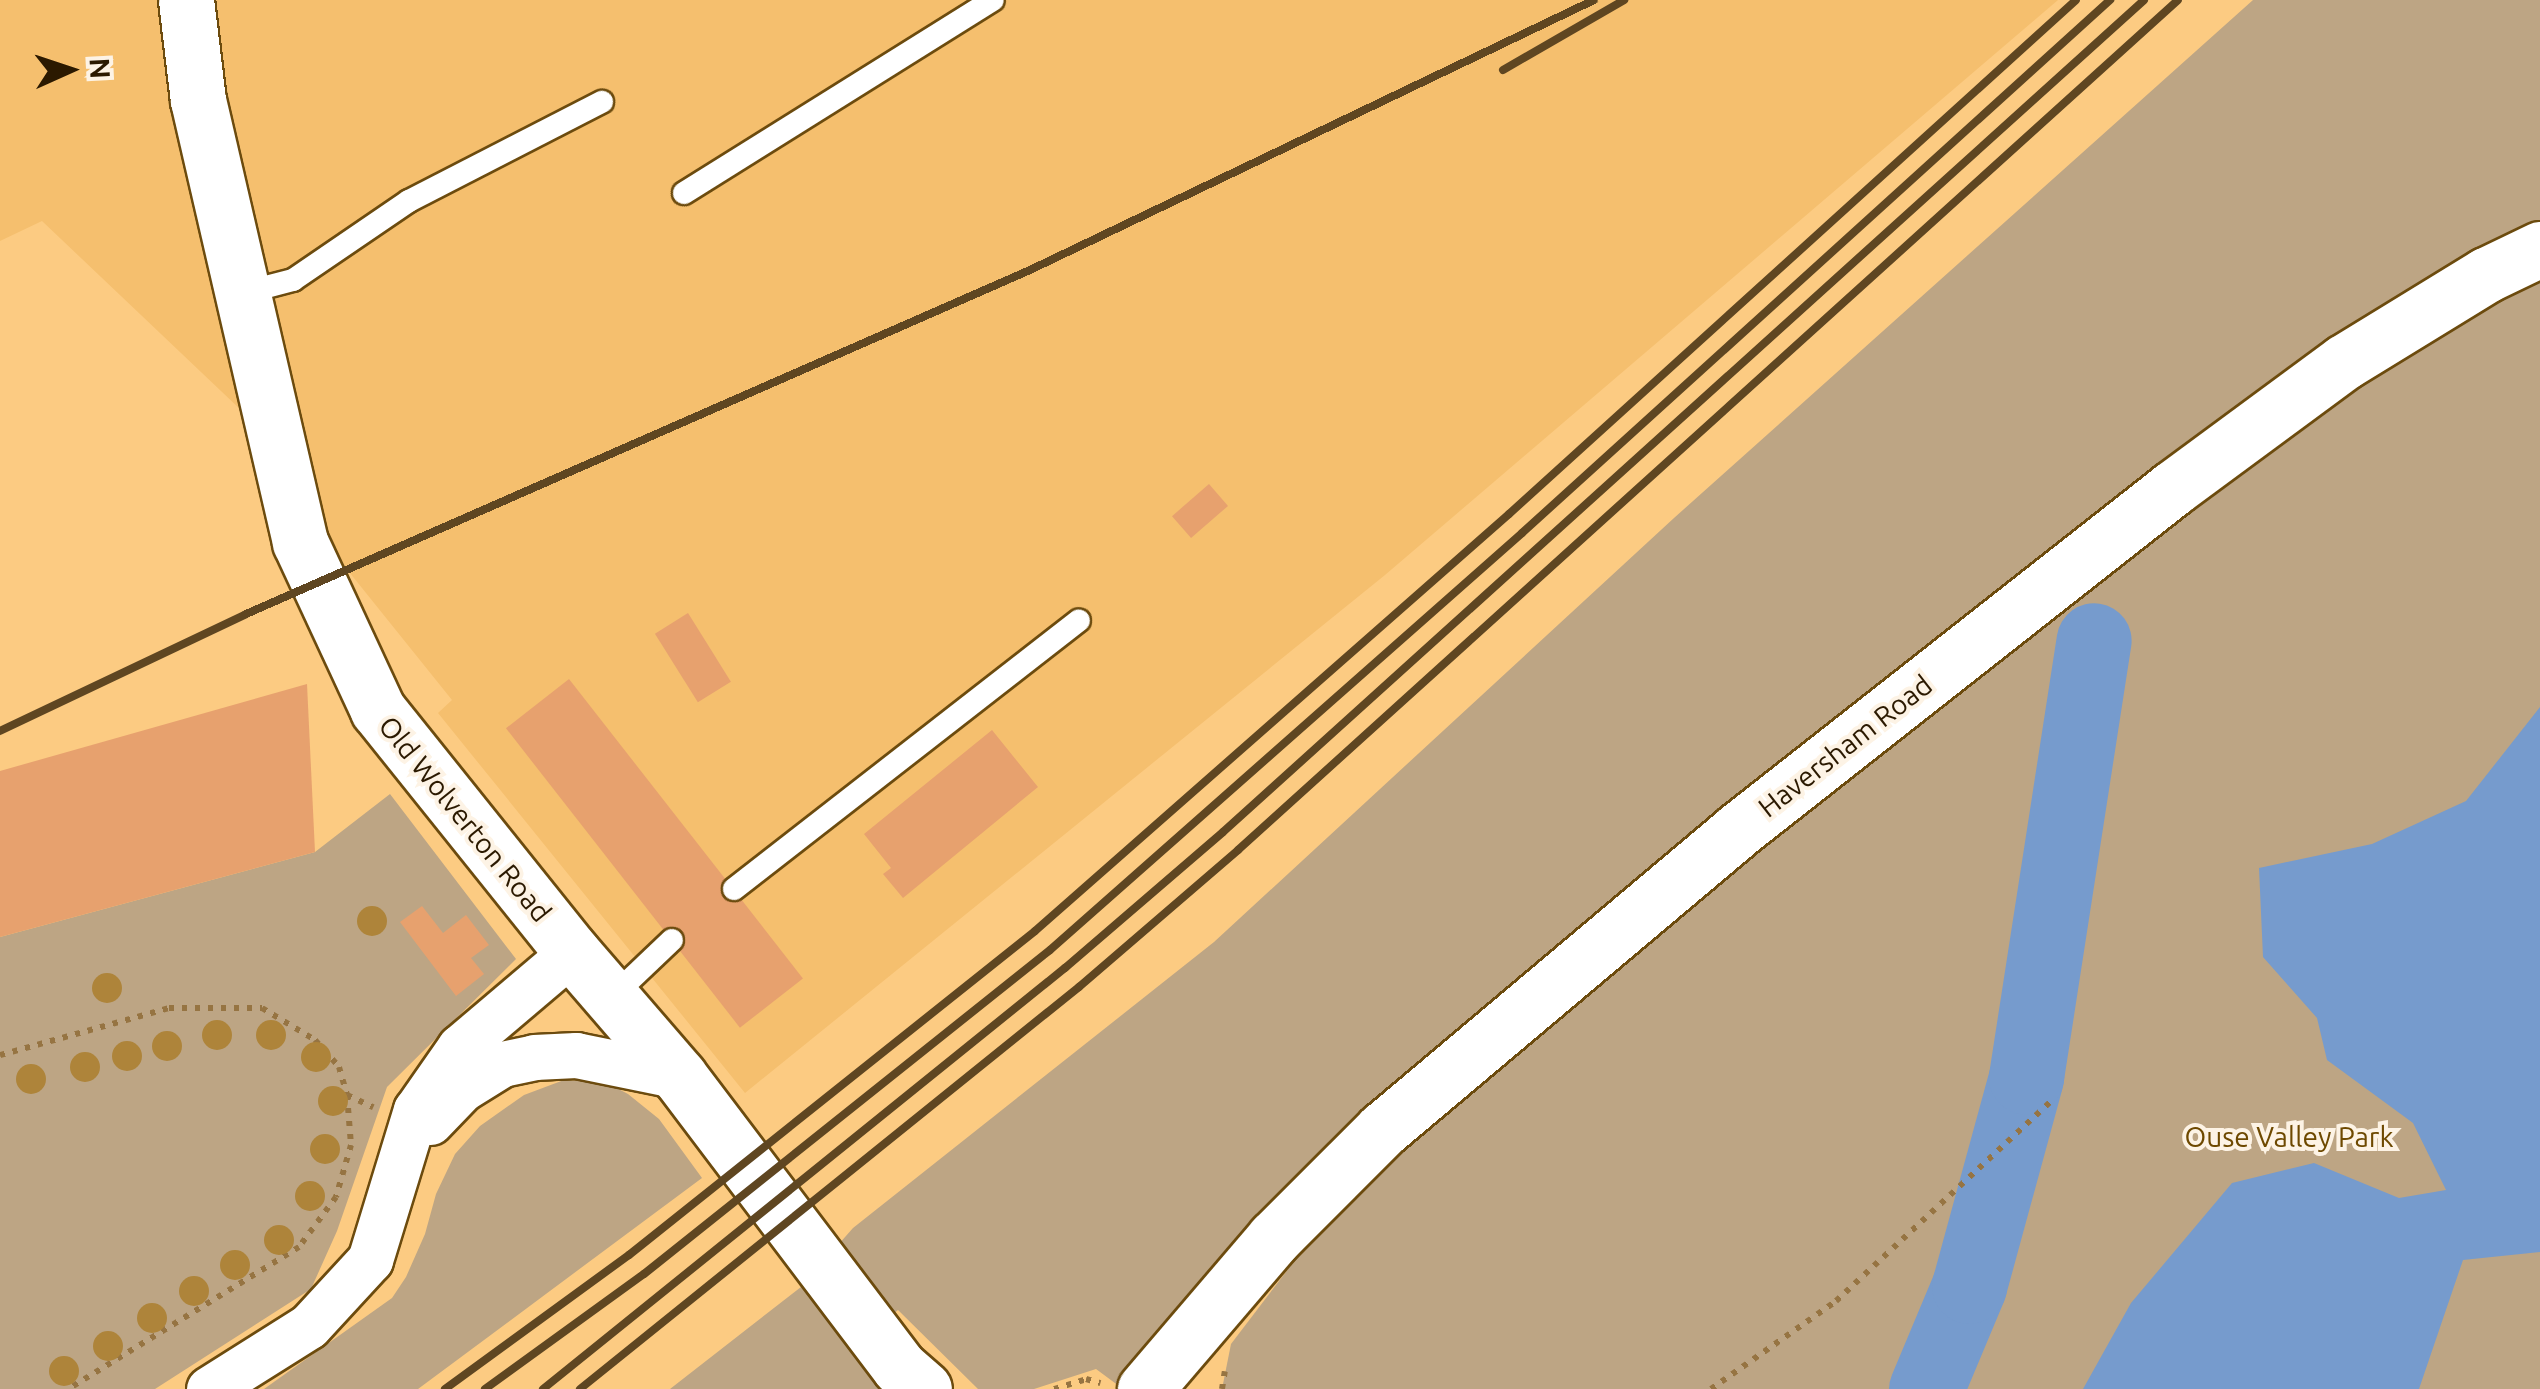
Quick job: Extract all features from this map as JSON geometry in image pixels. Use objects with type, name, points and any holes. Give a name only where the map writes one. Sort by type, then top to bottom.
[{"type":"street","name":"Old Wolverton Road","points":[[186,0],[198,100],[300,542],[378,710],[572,952],[679,1076],[911,1382]]},
{"type":"street","name":"Haversham Road","points":[[1146,1389],[1274,1238],[1382,1130],[1738,830],[2173,488],[2344,362],[2486,276],[2540,249]]},
{"type":"street","points":[[209,1389],[308,1326],[370,1260],[416,1110],[460,1047],[572,952]]},
{"type":"street","points":[[406,1146],[462,1089],[502,1064],[576,1056],[679,1076]]},
{"type":"street","points":[[1188,1389],[1207,1316]]},
{"type":"lane","points":[[684,194],[993,0]]},
{"type":"lane","points":[[240,294],[292,280],[409,201],[602,102]]},
{"type":"lane","points":[[734,889],[1079,620]]},
{"type":"lane","points":[[611,998],[672,940]]},
{"type":"path","points":[[0,1054],[169,1008],[262,1008],[316,1040],[340,1067],[347,1095],[350,1144],[336,1197],[300,1247],[68,1389]]},
{"type":"path","points":[[1710,1389],[1836,1301],[2051,1101]]},
{"type":"path","points":[[1054,1389],[1086,1378],[1107,1389]]},
{"type":"shaded area","points":[[0,0],[2058,0],[1385,575],[745,1093],[438,713],[452,700],[321,537],[279,446],[42,221],[0,241]]},
{"type":"green space","points":[[2253,0],[2540,0],[2540,223],[2397,300],[2220,418],[1474,1016],[1235,1256],[1123,1389],[1096,1369],[1034,1389],[978,1389],[898,1310],[850,1351],[879,1389],[670,1389],[801,1287],[853,1228],[1214,942],[1674,518]]},
{"type":"green space","name":"Ouse Valley Park","points":[[2540,249],[2540,1389],[1222,1389],[1231,1344],[1417,1100],[1738,830]]},
{"type":"green space","points":[[390,794],[516,959],[387,1087],[337,1231],[311,1289],[155,1389],[0,1389],[0,937],[315,852]]},
{"type":"green space","points":[[564,1080],[605,1082],[628,1094],[659,1119],[702,1178],[418,1389],[264,1389],[392,1298],[425,1234],[436,1194],[455,1154],[480,1126],[524,1095]]},
{"type":"water","points":[[2540,707],[2540,1252],[2463,1260],[2419,1389],[2083,1389],[2131,1303],[2232,1183],[2314,1163],[2399,1198],[2446,1190],[2413,1123],[2327,1060],[2317,1018],[2263,957],[2259,868],[2372,844],[2466,801]]},
{"type":"building","points":[[1209,484],[1228,506],[1191,538],[1172,516]]},
{"type":"building","points":[[688,613],[731,682],[698,702],[655,634]]},
{"type":"building","points":[[569,679],[803,978],[740,1028],[506,728]]},
{"type":"building","points":[[307,684],[315,852],[0,937],[0,771]]},
{"type":"building","points":[[992,730],[1038,787],[903,898],[883,874],[891,868],[864,834]]},
{"type":"building","points":[[422,906],[443,933],[466,915],[489,945],[471,958],[484,974],[456,996],[400,922]]},
{"type":"waterway","points":[[1926,1389],[1969,1286],[2026,1077],[2094,640]]},
{"type":"railway","points":[[0,731],[246,614],[1030,270],[1594,0]]},
{"type":"railway","points":[[1503,70],[1624,0]]},
{"type":"railway","points":[[445,1389],[629,1255],[1035,931],[1509,514],[2076,0]]},
{"type":"railway","points":[[485,1389],[644,1274],[1050,950],[1522,533],[2110,0]]},
{"type":"railway","points":[[543,1389],[1065,968],[1223,832],[2144,0]]},
{"type":"railway","points":[[580,1389],[1079,987],[1238,850],[2178,0]]}]
